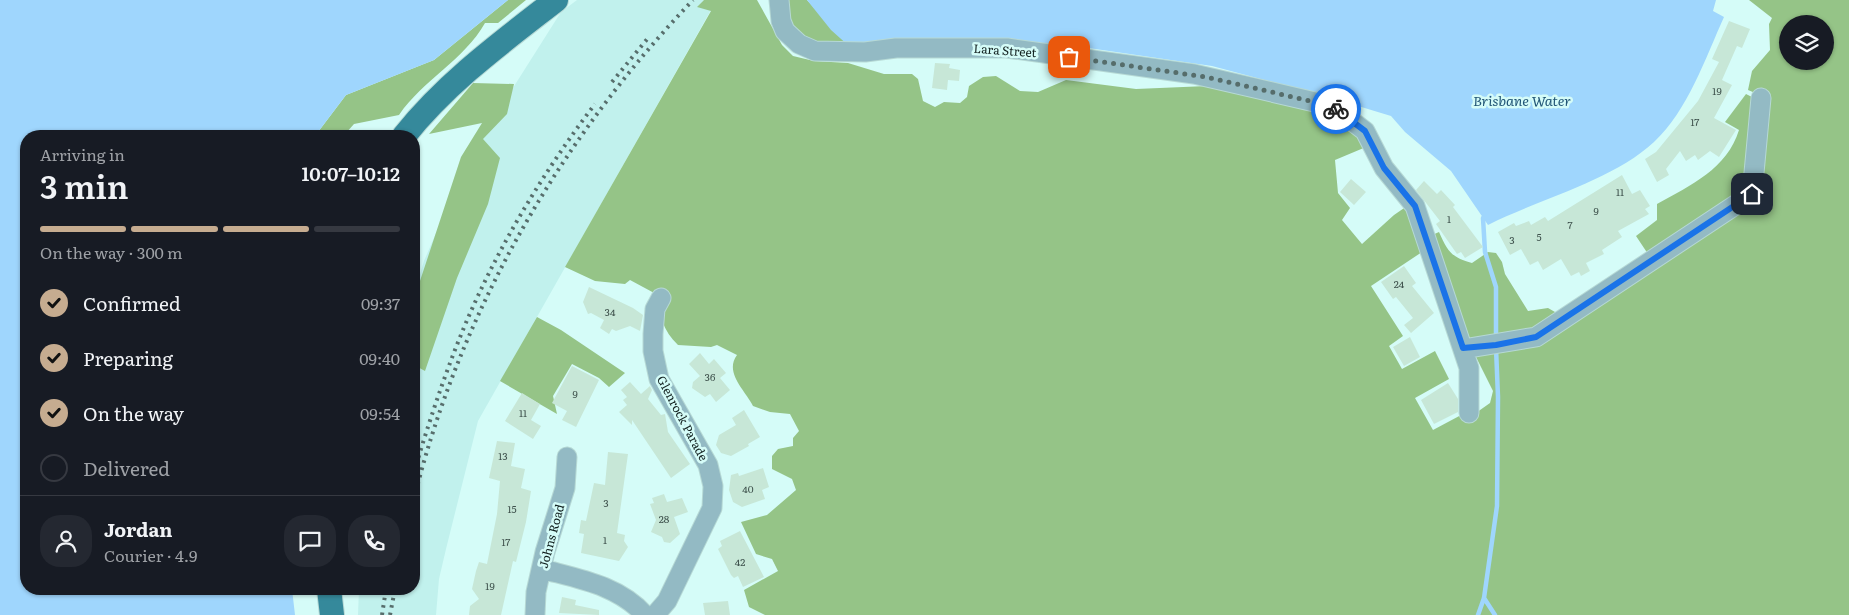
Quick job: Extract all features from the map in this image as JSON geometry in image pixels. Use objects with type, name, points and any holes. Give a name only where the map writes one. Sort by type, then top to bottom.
[{"type":"main road","points":[[409,130],[439,96],[466,70],[556,0]]},
{"type":"main road","points":[[330,595],[332,615]]},
{"type":"street","name":"Lara Street","points":[[779,0],[781,21],[785,30],[799,44],[815,51],[857,52],[896,48],[1007,48],[1178,72],[1249,85],[1332,106],[1365,131],[1384,168],[1415,206],[1470,368],[1469,413]]},
{"type":"street","points":[[1463,348],[1496,345],[1536,337],[1752,194],[1761,98]]},
{"type":"street","name":"Glenrock Parade","points":[[655,615],[667,601],[712,508],[713,486],[708,464],[659,379],[653,334],[655,309],[661,298]]},
{"type":"street","name":"Johns Road","points":[[535,615],[536,592],[565,488],[567,457]]},
{"type":"street","points":[[542,569],[614,590],[636,605],[645,615]]},
{"type":"shaded area","points":[[577,0],[704,0],[698,7],[711,10],[478,421],[439,579],[436,615],[358,615],[359,595],[420,595],[420,274],[455,189],[485,132],[561,12]]},
{"type":"green space","points":[[508,0],[526,0],[498,23],[485,23],[466,48],[420,91],[399,115],[354,124],[349,130],[320,130],[346,95],[434,60]]},
{"type":"green space","points":[[704,0],[757,0],[782,45],[793,56],[814,61],[848,63],[884,74],[912,74],[918,79],[923,101],[935,107],[944,102],[960,103],[967,97],[969,86],[983,77],[996,76],[1020,91],[1038,92],[1066,80],[1136,89],[1207,86],[1329,111],[1359,133],[1366,147],[1335,160],[1338,193],[1350,208],[1342,220],[1362,244],[1394,215],[1410,204],[1425,250],[1371,286],[1403,336],[1389,346],[1402,369],[1435,351],[1449,379],[1415,398],[1433,430],[1463,414],[1473,415],[1490,403],[1493,391],[1473,351],[1508,345],[1754,197],[1760,95],[1748,90],[1752,71],[1770,50],[1769,24],[1772,18],[1749,0],[1849,0],[1849,615],[765,615],[749,607],[744,590],[778,571],[772,559],[756,554],[741,522],[767,515],[796,490],[792,479],[772,469],[772,456],[778,449],[793,446],[793,438],[799,431],[790,414],[770,412],[753,406],[734,375],[733,368],[737,355],[717,345],[711,347],[678,345],[662,322],[656,294],[630,280],[625,284],[595,281],[565,267],[711,11],[697,7]]},
{"type":"green space","points":[[786,0],[807,0],[850,47],[832,47],[796,37],[784,10]]},
{"type":"green space","points":[[473,83],[514,84],[507,114],[483,139],[500,158],[488,204],[457,278],[425,371],[420,368],[420,281],[461,157],[482,123],[429,134]]},
{"type":"green space","points":[[1746,94],[1758,100],[1749,193],[1650,257],[1636,236],[1657,220],[1657,204],[1695,183],[1717,166],[1726,155],[1739,130],[1725,122]]},
{"type":"green space","points":[[1439,232],[1451,253],[1465,261],[1472,263],[1488,252],[1496,253],[1502,262],[1505,274],[1528,311],[1548,308],[1562,316],[1534,334],[1467,344],[1430,236]]},
{"type":"green space","points":[[537,317],[561,330],[625,373],[609,387],[599,378],[572,364],[553,396],[557,414],[500,381]]},
{"type":"water","points":[[0,0],[508,0],[434,60],[346,95],[320,130],[20,130],[20,595],[293,595],[295,615],[0,615]]},
{"type":"water","name":"Brisbane Water","points":[[807,0],[1716,0],[1713,11],[1724,17],[1695,83],[1677,115],[1654,142],[1637,156],[1596,179],[1488,225],[1451,171],[1405,132],[1391,116],[1212,66],[1068,45],[1050,47],[850,47],[831,30]]},
{"type":"building","points":[[1729,21],[1750,29],[1742,48],[1737,46],[1722,80],[1732,85],[1714,118],[1736,130],[1719,157],[1710,151],[1698,160],[1695,155],[1686,161],[1680,151],[1666,169],[1669,175],[1657,182],[1645,159],[1656,152],[1698,101],[1719,62],[1712,59]]},
{"type":"building","points":[[935,63],[950,64],[949,68],[960,70],[959,81],[948,80],[947,90],[932,88]]},
{"type":"building","points":[[1622,175],[1632,194],[1640,190],[1650,206],[1645,209],[1649,214],[1618,231],[1622,237],[1602,250],[1604,254],[1586,263],[1590,271],[1581,276],[1579,272],[1571,276],[1561,259],[1543,270],[1538,261],[1530,265],[1521,249],[1510,255],[1498,232],[1514,223],[1516,226],[1529,221],[1531,225],[1545,217],[1548,221]]},
{"type":"building","points":[[1351,179],[1366,192],[1354,205],[1340,192]]},
{"type":"building","points":[[1424,181],[1437,194],[1441,190],[1455,205],[1453,207],[1483,247],[1465,258],[1461,252],[1457,254],[1436,224],[1440,221],[1416,190]]},
{"type":"building","points":[[1404,266],[1416,283],[1412,286],[1434,313],[1411,333],[1404,325],[1413,318],[1396,297],[1393,299],[1381,282]]},
{"type":"building","points":[[589,287],[633,308],[643,315],[640,331],[630,326],[616,331],[612,329],[609,334],[600,328],[604,320],[591,313],[588,314],[583,302]]},
{"type":"building","points":[[1410,337],[1420,357],[1404,366],[1393,347]]},
{"type":"building","points":[[700,353],[709,364],[714,359],[726,373],[720,378],[730,390],[716,402],[710,394],[705,397],[692,388],[693,382],[700,376],[689,364]]},
{"type":"building","points":[[572,366],[599,380],[576,427],[562,420],[567,411],[552,403]]},
{"type":"building","points":[[630,382],[641,394],[650,386],[652,390],[648,399],[661,415],[665,414],[668,432],[690,464],[671,478],[632,420],[632,425],[619,412],[627,405],[623,400],[627,397],[621,390]]},
{"type":"building","points":[[1448,383],[1458,399],[1458,412],[1434,424],[1421,400]]},
{"type":"building","points":[[522,393],[540,404],[531,420],[541,426],[533,439],[505,421]]},
{"type":"building","points":[[744,410],[760,437],[731,456],[721,453],[716,445],[719,435],[736,425],[732,418]]},
{"type":"building","points":[[497,441],[515,443],[511,466],[525,469],[521,488],[531,491],[526,522],[516,562],[513,561],[501,615],[469,615],[470,606],[479,599],[472,589],[479,562],[487,564],[497,514],[500,481],[489,478]]},
{"type":"building","points":[[608,452],[628,454],[617,533],[625,535],[624,541],[628,547],[619,561],[581,553],[584,534],[579,533],[581,520],[586,521],[594,483],[605,485]]},
{"type":"building","points":[[763,468],[769,487],[762,490],[765,499],[742,507],[733,502],[729,490],[731,475],[738,473],[739,476]]},
{"type":"building","points":[[664,494],[667,502],[682,498],[688,512],[674,517],[680,534],[670,543],[664,542],[662,537],[651,532],[656,520],[650,504],[654,503],[652,498]]},
{"type":"building","points":[[740,531],[764,577],[743,587],[738,576],[734,578],[731,575],[718,549],[722,546],[720,541]]},
{"type":"building","points":[[562,597],[576,600],[575,605],[599,610],[599,615],[559,613]]},
{"type":"building","points":[[728,601],[730,615],[705,615],[703,603]]},
{"type":"waterway","points":[[1483,218],[1485,252],[1496,287],[1496,338]]},
{"type":"waterway","points":[[1478,615],[1484,598],[1497,506],[1498,397],[1496,348]]},
{"type":"waterway","points":[[1484,598],[1495,615]]},
{"type":"railway","points":[[420,478],[434,430],[458,362],[487,296],[521,232],[558,170],[600,110],[645,54],[693,0]]},
{"type":"railway","points":[[612,82],[648,38]]},
{"type":"railway","points":[[420,452],[451,361],[465,325],[492,267],[540,183],[595,104]]},
{"type":"railway","points":[[382,615],[385,595]]},
{"type":"railway","points":[[390,615],[394,595]]},
{"type":"way so far","points":[[1069,57],[1170,70],[1219,79],[1332,106],[1336,109]]},
{"type":"route","points":[[1336,109],[1365,131],[1384,168],[1415,206],[1463,348],[1496,345],[1536,337],[1752,194]]}]
